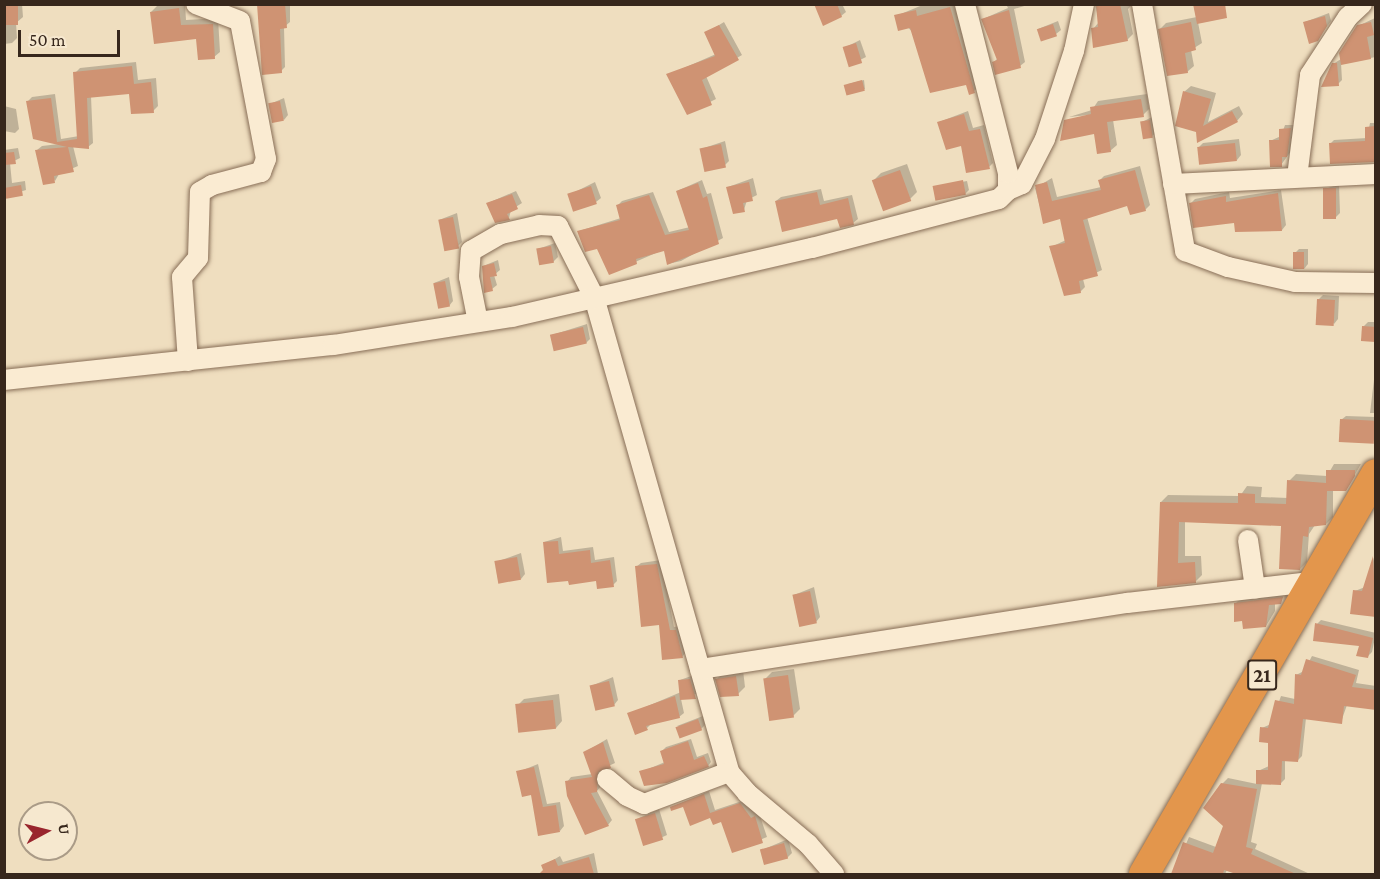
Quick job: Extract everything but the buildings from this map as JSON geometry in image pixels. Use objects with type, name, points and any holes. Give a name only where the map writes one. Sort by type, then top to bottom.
[{"type":"highway","name":"21","points":[[1144,874],[1270,662],[1311,582],[1374,480]]},
{"type":"street","points":[[188,361],[182,277],[198,258],[200,192],[212,185],[261,172],[266,159],[240,21],[196,4]]},
{"type":"street","points":[[965,4],[1006,165],[1008,190]]},
{"type":"street","points":[[4,380],[333,345],[478,322],[812,248],[999,199],[1008,190],[1022,184],[1045,139],[1074,51],[1084,4]]},
{"type":"street","points":[[1142,4],[1182,245],[1192,255],[1295,282],[1376,283]]},
{"type":"street","points":[[1297,177],[1310,75],[1348,17],[1362,4]]},
{"type":"street","points":[[1173,184],[1376,174]]},
{"type":"street","points":[[478,322],[469,277],[471,251],[501,234],[539,225],[558,226],[594,297],[729,772],[747,794],[808,844],[834,874]]},
{"type":"street","points":[[1248,540],[1255,588]]},
{"type":"street","points":[[700,669],[959,627],[1311,582]]},
{"type":"street","points":[[607,779],[627,796],[644,804],[729,772]]}]
